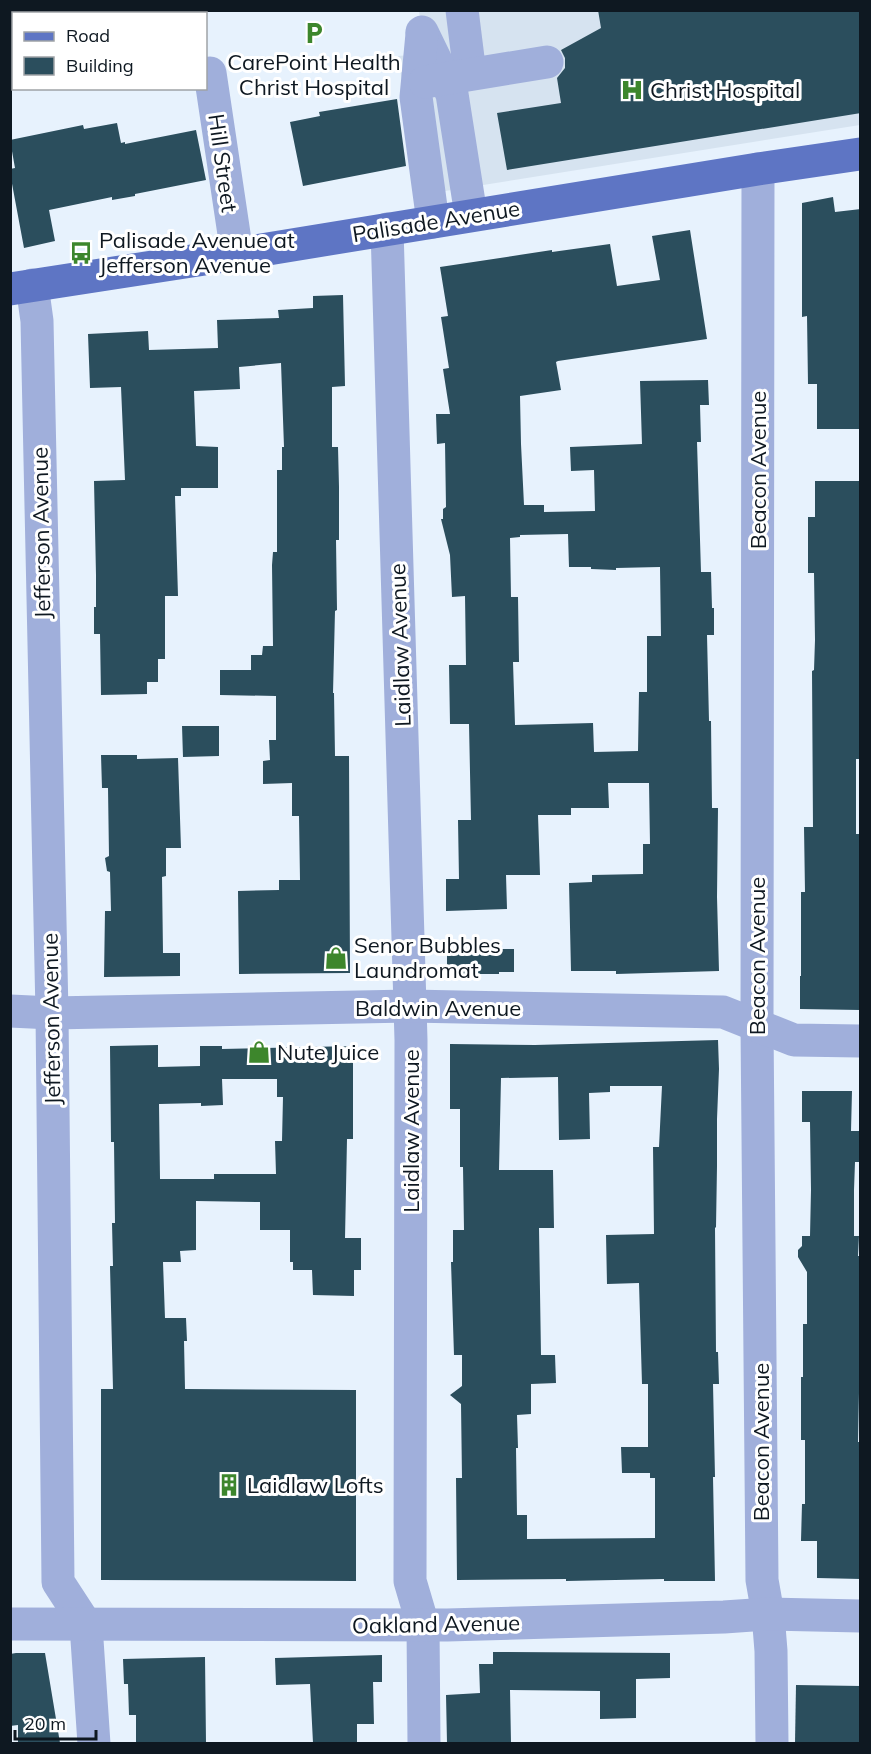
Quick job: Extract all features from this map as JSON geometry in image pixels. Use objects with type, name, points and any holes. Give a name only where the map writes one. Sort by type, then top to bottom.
[{"type":"main road","name":"Palisade Avenue","points":[[21,287],[861,154]]},
{"type":"street","points":[[462,10],[444,79],[452,94],[471,215]]},
{"type":"street","points":[[433,222],[416,97],[444,79],[547,62]]},
{"type":"street","name":"Hill Street","points":[[210,73],[237,254]]},
{"type":"street","name":"Beacon Avenue","points":[[758,169],[757,1026],[762,1580],[771,1651],[772,1743]]},
{"type":"street","name":"Laidlaw Avenue","points":[[387,229],[410,1006],[410,1581],[423,1625],[424,1743]]},
{"type":"street","name":"Jefferson Avenue","points":[[21,287],[37,321],[52,1013],[58,1582],[86,1625],[94,1743]]},
{"type":"street","name":"Baldwin Avenue","points":[[10,1011],[52,1013],[410,1006],[723,1012],[794,1040],[861,1041]]},
{"type":"street","name":"Oakland Avenue","points":[[10,1624],[423,1625],[768,1614],[861,1616]]},
{"type":"shaded area","name":"Christ Hospital","points":[[419,11],[860,11],[860,125],[420,195],[398,56],[424,54]]},
{"type":"building","points":[[598,10],[861,10],[861,113],[507,170],[497,113],[561,103],[557,78],[565,68],[565,58],[561,50],[601,28]]},
{"type":"building","points":[[397,99],[406,166],[303,186],[290,122],[320,116],[319,112]]},
{"type":"building","points":[[117,123],[121,143],[125,142],[125,144],[196,130],[206,180],[135,194],[135,196],[112,200],[112,197],[49,210],[55,241],[24,248],[10,173],[10,169],[15,168],[10,140],[83,125],[84,129]]},
{"type":"building","points":[[833,197],[835,212],[861,209],[861,429],[817,429],[817,384],[808,384],[807,316],[802,317],[802,203]]},
{"type":"building","points":[[690,230],[707,339],[556,362],[561,390],[520,396],[524,505],[544,505],[544,512],[595,511],[594,470],[571,471],[570,447],[642,444],[640,381],[708,380],[709,405],[700,405],[701,442],[697,442],[701,572],[711,572],[712,608],[714,608],[714,635],[707,635],[712,808],[718,808],[719,971],[616,974],[616,971],[571,971],[569,883],[592,882],[592,875],[643,874],[643,844],[650,844],[649,783],[608,783],[609,808],[571,808],[571,815],[538,815],[540,875],[506,875],[507,909],[446,911],[446,879],[459,879],[458,820],[471,820],[469,724],[450,724],[449,665],[466,665],[465,596],[452,597],[450,555],[441,519],[443,519],[443,509],[446,507],[445,443],[437,444],[436,414],[450,414],[443,369],[449,368],[441,317],[448,316],[440,267],[552,250],[552,252],[610,244],[617,286],[660,280],[652,236]],"holes":[[[568,534],[569,567],[616,570],[616,568],[660,567],[661,636],[647,636],[647,692],[639,692],[638,751],[594,752],[593,723],[515,725],[513,662],[519,662],[518,597],[511,597],[510,538],[520,537],[520,535]]]},
{"type":"building","points":[[343,295],[345,386],[332,387],[332,447],[338,447],[339,487],[333,693],[335,756],[349,756],[350,973],[239,974],[238,891],[279,890],[279,880],[300,880],[299,816],[292,816],[292,783],[263,784],[263,761],[270,760],[269,740],[276,740],[276,696],[220,695],[220,670],[251,670],[251,655],[262,655],[263,646],[273,646],[272,565],[273,552],[277,552],[277,470],[282,470],[282,447],[284,447],[281,363],[239,367],[240,389],[194,391],[196,446],[218,447],[218,488],[181,488],[181,496],[175,496],[178,596],[165,596],[165,659],[158,659],[158,682],[147,682],[147,694],[101,695],[100,634],[94,634],[96,575],[94,481],[125,480],[121,387],[90,388],[88,334],[148,331],[149,350],[218,348],[217,320],[279,318],[278,310],[313,308],[313,296]]},
{"type":"building","points":[[815,481],[861,481],[861,759],[856,759],[856,834],[861,834],[860,1010],[800,1009],[801,892],[805,892],[804,827],[813,827],[814,573],[808,573],[808,517],[815,517]]},
{"type":"building","points":[[182,726],[219,726],[219,756],[183,757]]},
{"type":"building","points":[[101,755],[137,755],[137,759],[178,758],[181,848],[166,848],[166,876],[162,877],[163,953],[180,953],[180,976],[104,977],[105,911],[111,911],[110,872],[107,871],[105,858],[109,856],[108,788],[102,788]]},
{"type":"building","points":[[447,949],[514,949],[514,972],[447,974]]},
{"type":"building","points":[[718,1040],[715,1228],[716,1352],[718,1352],[719,1384],[713,1384],[715,1581],[664,1581],[664,1579],[457,1580],[456,1478],[462,1478],[461,1404],[450,1395],[462,1386],[462,1355],[454,1355],[451,1262],[453,1262],[453,1230],[464,1230],[463,1167],[460,1167],[460,1109],[450,1109],[450,1044],[535,1045]],"holes":[[[558,1077],[559,1140],[590,1139],[589,1093],[610,1092],[610,1086],[662,1086],[659,1147],[653,1147],[654,1234],[606,1235],[607,1284],[639,1283],[642,1384],[648,1384],[648,1447],[621,1447],[622,1473],[650,1473],[650,1478],[655,1478],[655,1538],[527,1539],[527,1515],[517,1515],[517,1415],[531,1414],[531,1384],[556,1383],[555,1355],[541,1355],[539,1228],[554,1228],[553,1170],[499,1170],[501,1078]]]},
{"type":"building","points":[[158,1045],[158,1067],[200,1066],[200,1046],[222,1046],[222,1049],[353,1046],[353,1139],[347,1139],[345,1238],[361,1238],[361,1270],[354,1270],[354,1296],[313,1295],[312,1270],[293,1270],[293,1262],[290,1262],[290,1230],[260,1230],[260,1202],[196,1201],[196,1250],[180,1251],[181,1262],[163,1262],[165,1318],[186,1318],[185,1389],[356,1390],[356,1581],[101,1580],[101,1389],[113,1389],[110,1266],[113,1266],[112,1223],[115,1223],[110,1046]],"holes":[[[222,1079],[277,1079],[277,1097],[283,1097],[282,1141],[275,1141],[276,1174],[214,1174],[214,1179],[160,1179],[159,1104],[223,1105]]]},
{"type":"building","points":[[802,1091],[852,1091],[851,1131],[861,1131],[861,1162],[855,1162],[854,1236],[859,1236],[858,1256],[861,1256],[861,1393],[859,1393],[858,1442],[861,1442],[861,1579],[817,1578],[817,1541],[801,1541],[802,1504],[805,1504],[805,1440],[801,1440],[801,1377],[803,1377],[803,1324],[807,1324],[807,1272],[798,1257],[798,1250],[802,1246],[802,1236],[810,1236],[811,1190],[810,1122],[802,1122]]},
{"type":"building","points":[[493,1652],[670,1653],[670,1678],[636,1679],[636,1718],[600,1719],[600,1691],[510,1690],[511,1743],[447,1743],[446,1695],[480,1693],[479,1664],[493,1664]]},
{"type":"building","points":[[45,1653],[60,1743],[18,1743],[18,1725],[10,1726],[10,1654]]},
{"type":"building","points":[[382,1655],[382,1682],[373,1682],[374,1724],[357,1724],[357,1743],[313,1743],[310,1684],[276,1685],[275,1658]]},
{"type":"building","points":[[205,1657],[206,1743],[136,1743],[136,1715],[129,1715],[128,1684],[124,1684],[123,1659]]},
{"type":"building","points":[[796,1685],[861,1686],[861,1743],[795,1743]]},
{"type":"place","name":"CarePoint Health Christ Hospital","points":[[314,33]]},
{"type":"place","name":"Christ Hospital","points":[[632,90]]},
{"type":"place","name":"Palisade Avenue at Jefferson Avenue","points":[[81,253]]},
{"type":"place","name":"Senor Bubbles Laundromat","points":[[336,958]]},
{"type":"place","name":"Nute Juice","points":[[259,1052]]},
{"type":"place","name":"Laidlaw Lofts","points":[[229,1485]]}]
